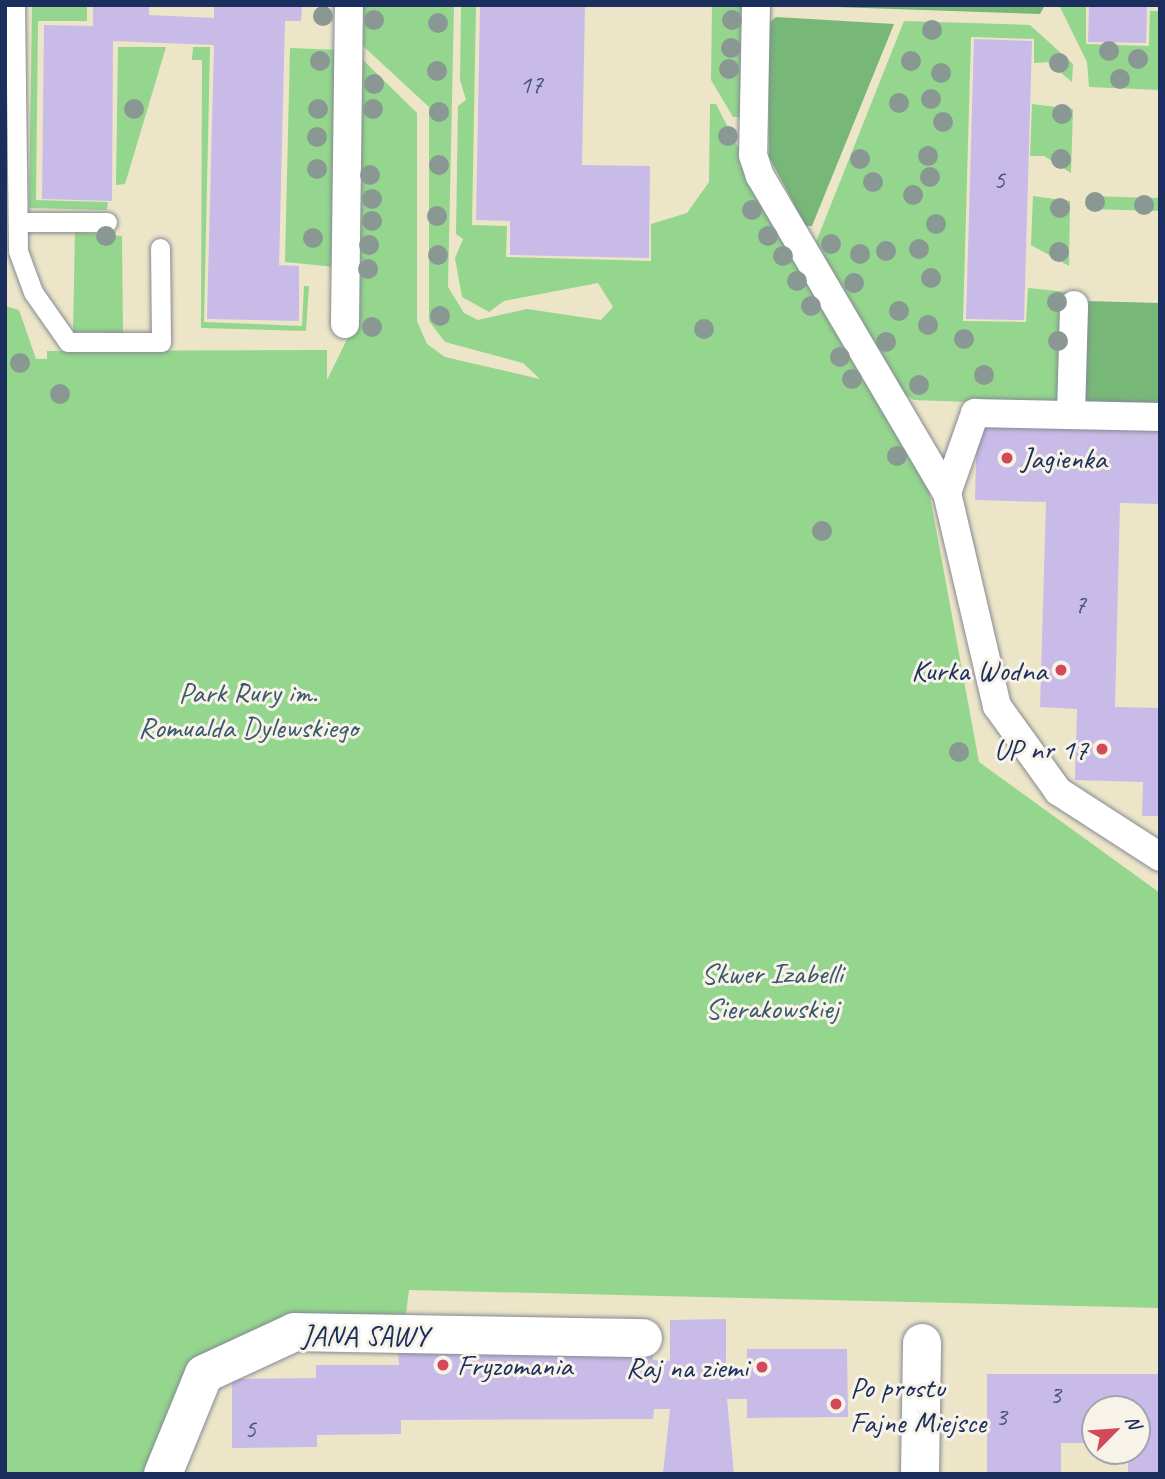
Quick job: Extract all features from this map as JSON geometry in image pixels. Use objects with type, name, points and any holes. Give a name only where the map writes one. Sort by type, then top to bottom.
[{"type":"street","points":[[345,324],[349,5]]},
{"type":"street","points":[[756,5],[753,155],[760,176],[947,493],[997,706],[1058,791],[1160,857]]},
{"type":"street","points":[[1071,415],[1074,305]]},
{"type":"street","points":[[947,493],[975,412],[1160,417]]},
{"type":"street","name":"JANA SAWY","points":[[163,1474],[204,1374],[295,1332],[643,1338]]},
{"type":"street","points":[[920,1474],[922,1343]]},
{"type":"lane","points":[[15,5],[19,251],[33,292],[68,342],[161,342],[160,248]]},
{"type":"lane","points":[[18,222],[107,222]]},
{"type":"green space","points":[[32,5],[87,5],[87,21],[38,21],[36,200],[108,202],[107,210],[29,208]]},
{"type":"green space","points":[[363,5],[454,5],[448,287],[464,313],[478,320],[527,309],[601,320],[613,307],[598,283],[504,301],[489,312],[462,297],[455,258],[463,239],[456,234],[458,106],[466,100],[460,80],[461,5],[476,5],[472,225],[507,226],[506,257],[651,261],[651,224],[687,213],[709,182],[710,104],[716,104],[739,149],[740,165],[929,491],[979,762],[1160,893],[1160,1308],[409,1290],[406,1314],[319,1315],[204,1354],[149,1474],[5,1474],[5,306],[19,310],[36,359],[47,359],[47,351],[327,350],[327,380],[358,317],[363,60],[417,113],[417,321],[427,344],[445,357],[540,379],[523,363],[445,342],[429,321],[429,107],[362,45]]},
{"type":"green space","points":[[712,5],[742,5],[741,117],[733,117],[711,80]]},
{"type":"green space","points":[[777,5],[1045,5],[1040,14]]},
{"type":"green space","points":[[1059,5],[1086,5],[1086,44],[1149,46],[1150,11],[1160,11],[1160,90],[1089,87],[1087,62]]},
{"type":"green space","points":[[776,17],[894,24],[812,226],[806,226],[769,157],[768,24]]},
{"type":"green space","points":[[904,21],[1030,25],[1073,64],[1072,82],[1048,62],[1034,63],[1034,39],[971,37],[963,321],[1026,322],[1028,288],[1067,292],[1064,393],[1053,405],[914,400],[904,394],[816,242]]},
{"type":"green space","points":[[118,47],[166,47],[125,184],[116,185]]},
{"type":"green space","points":[[193,47],[210,47],[204,322],[302,326],[304,286],[309,286],[306,331],[201,328],[202,60],[192,60]]},
{"type":"green space","points":[[290,48],[340,50],[335,267],[285,262]]},
{"type":"green space","points":[[1032,104],[1073,109],[1071,173],[1044,156],[1030,156]]},
{"type":"green space","points":[[1033,196],[1070,201],[1069,266],[1031,245]]},
{"type":"green space","points":[[1087,196],[1160,198],[1160,211],[1087,209]]},
{"type":"green space","points":[[75,232],[122,236],[123,333],[73,332]]},
{"type":"green space","points":[[1084,301],[1160,303],[1160,407],[1083,402]]},
{"type":"building","points":[[93,5],[149,5],[149,15],[214,18],[214,5],[302,5],[301,21],[285,21],[279,265],[299,266],[299,321],[207,319],[214,45],[113,41],[112,201],[42,199],[44,25],[93,26]]},
{"type":"building","points":[[480,5],[585,5],[582,165],[650,166],[649,258],[510,255],[510,221],[476,220]]},
{"type":"building","points":[[1089,5],[1147,5],[1146,43],[1088,42]]},
{"type":"building","points":[[974,39],[1032,41],[1024,320],[966,319]]},
{"type":"building","points":[[977,426],[1160,430],[1160,504],[1120,503],[1115,707],[1160,708],[1160,816],[1142,816],[1143,782],[1075,780],[1077,709],[1040,707],[1046,502],[975,500]]},
{"type":"building","points":[[726,1319],[726,1368],[747,1368],[747,1349],[847,1349],[848,1417],[747,1418],[747,1399],[727,1399],[734,1474],[663,1474],[670,1409],[654,1409],[653,1419],[401,1420],[401,1434],[317,1435],[317,1447],[232,1448],[232,1379],[316,1378],[316,1365],[399,1365],[398,1350],[653,1349],[653,1360],[670,1361],[670,1320]]},
{"type":"building","points":[[987,1374],[1160,1374],[1160,1474],[1128,1474],[1128,1465],[1151,1465],[1151,1395],[1081,1395],[1081,1443],[1061,1443],[1061,1474],[987,1474]]},
{"type":"place","name":"Jagienka","points":[[1007,458]]},
{"type":"place","name":"Kurka Wodna","points":[[1061,670]]},
{"type":"place","name":"UP nr 17","points":[[1102,749]]},
{"type":"place","name":"Fryzomania","points":[[443,1365]]},
{"type":"place","name":"Raj na ziemi","points":[[762,1367]]},
{"type":"place","name":"Po prostu Fajne Miejsce","points":[[836,1404]]},
{"type":"park label","name":"Park Rury im. Romualda Dylewskiego","points":[[248,709]]},
{"type":"park label","name":"Skwer Izabelli Sierakowskiej","points":[[772,990]]}]
